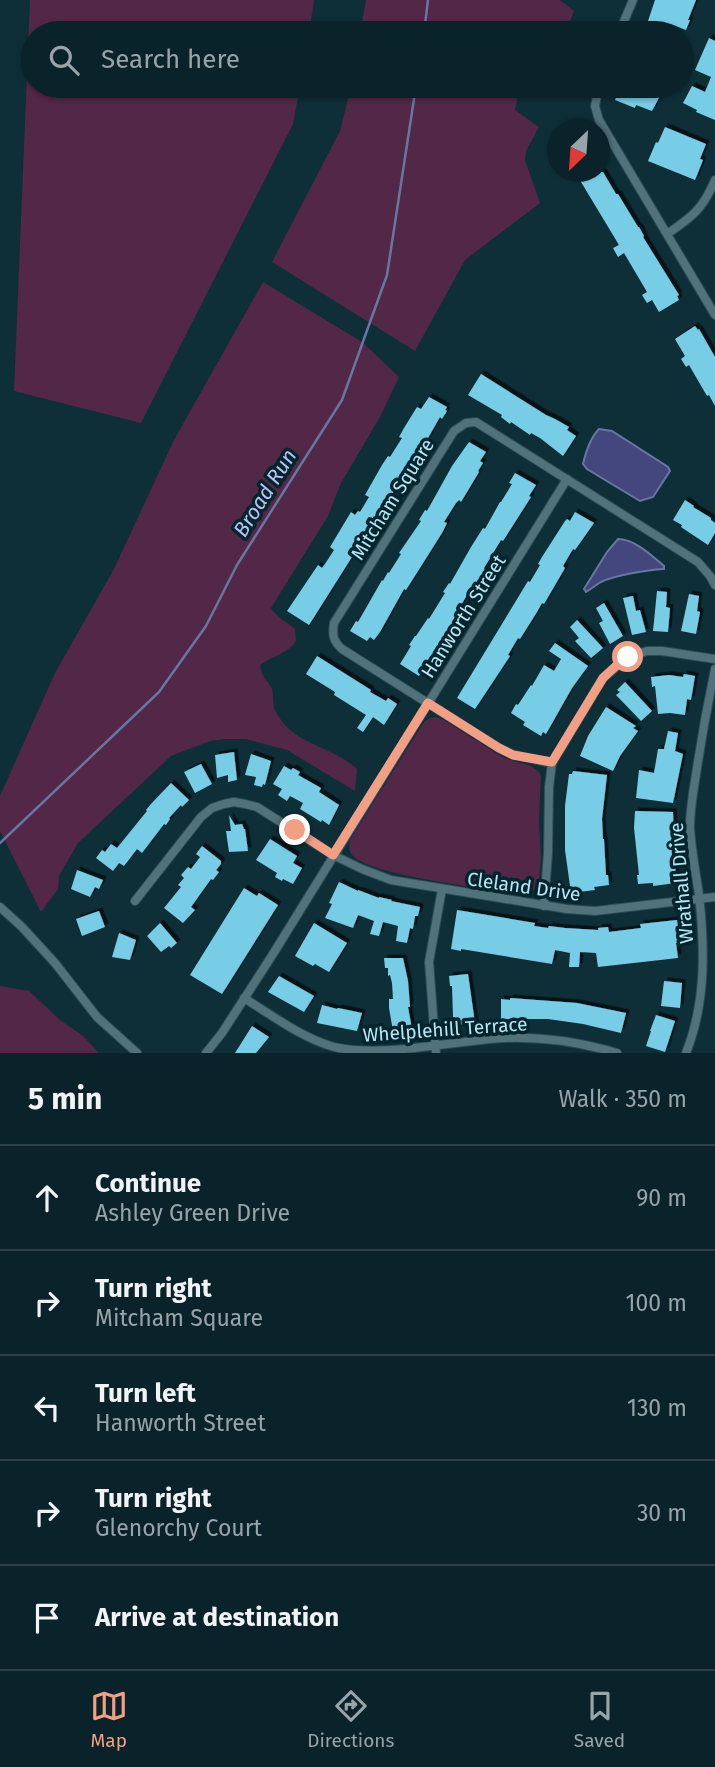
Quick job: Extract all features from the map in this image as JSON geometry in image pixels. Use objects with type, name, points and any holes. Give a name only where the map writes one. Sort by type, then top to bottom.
[{"type":"street","points":[[625,21],[633,0]]},
{"type":"street","points":[[596,98],[595,106],[599,120],[715,315]]},
{"type":"street","points":[[667,234],[696,213],[715,180]]},
{"type":"street","name":"Mitcham Square","points":[[552,762],[513,755],[499,748],[342,649],[336,644],[332,633],[334,623],[454,431],[466,422],[476,422],[698,562],[715,585]]},
{"type":"street","name":"Hanworth Street","points":[[206,1053],[244,999],[567,479]]},
{"type":"street","points":[[544,906],[552,762],[603,678],[628,657],[647,651],[715,659]]},
{"type":"street","name":"Wrathall Drive","points":[[686,1053],[693,1035],[702,993],[703,969],[700,899],[690,829],[691,806],[702,730],[715,669]]},
{"type":"street","name":"Cleland Drive","points":[[135,901],[201,817],[212,808],[234,802],[257,807],[333,855],[391,880],[544,906],[595,911],[715,897]]},
{"type":"street","points":[[435,1049],[429,961],[442,889]]},
{"type":"street","points":[[1,908],[55,963],[97,1017],[137,1053]]},
{"type":"street","name":"Whelplehill Terrace","points":[[244,999],[316,1041],[353,1051],[435,1049],[518,1037],[591,1045],[617,1053]]},
{"type":"shaded area","points":[[30,0],[314,0],[311,21],[29,21]]},
{"type":"shaded area","points":[[366,0],[560,0],[574,11],[570,21],[362,21]]},
{"type":"shaded area","points":[[26,98],[298,98],[293,124],[141,423],[14,391]]},
{"type":"shaded area","points":[[348,98],[518,98],[515,110],[539,127],[526,151],[525,160],[540,203],[465,260],[415,351],[272,262],[340,131]]},
{"type":"shaded area","points":[[263,282],[362,342],[399,377],[380,417],[341,483],[328,516],[271,608],[295,629],[296,641],[288,649],[260,665],[272,689],[274,707],[282,722],[302,738],[357,769],[355,791],[287,750],[246,739],[210,741],[171,756],[78,843],[59,876],[58,889],[41,912],[0,831],[0,796],[55,673],[114,569],[174,440]]},
{"type":"shaded area","points":[[436,717],[504,758],[531,766],[541,775],[539,882],[528,894],[405,875],[364,863],[350,852],[350,840],[424,722]]},
{"type":"shaded area","points":[[0,986],[29,991],[60,1020],[83,1036],[99,1053],[0,1053]]},
{"type":"water","points":[[599,429],[612,431],[668,467],[670,471],[653,497],[640,501],[583,464],[593,436]]},
{"type":"water","points":[[618,539],[643,549],[664,566],[664,569],[614,577],[586,592],[584,589]]},
{"type":"building","points":[[655,0],[696,0],[690,21],[648,21]]},
{"type":"building","points":[[709,38],[715,41],[715,120],[683,103],[686,98],[694,98],[694,87],[705,92],[711,77],[695,70]]},
{"type":"building","points":[[616,98],[659,98],[652,111],[615,100]]},
{"type":"building","points":[[665,127],[706,144],[695,180],[648,161]]},
{"type":"building","points":[[581,182],[609,182],[639,227],[679,295],[679,300],[659,312],[652,300],[647,303],[642,295],[647,292],[624,253],[618,257],[613,248],[619,245]]},
{"type":"building","points":[[695,326],[715,357],[715,406],[689,365],[686,367],[681,359],[685,356],[675,339]]},
{"type":"building","points":[[481,374],[569,427],[567,430],[576,436],[563,456],[540,438],[531,433],[530,435],[511,422],[510,424],[502,415],[468,395]]},
{"type":"building","points":[[429,397],[447,407],[447,411],[442,419],[440,417],[392,494],[385,510],[381,511],[309,625],[287,611],[318,565],[322,568],[325,564],[334,550],[330,547],[351,512],[355,515],[360,512],[369,497],[365,495],[402,438],[399,437],[404,428],[417,407],[421,409]]},
{"type":"building","points":[[469,442],[486,452],[480,461],[483,463],[479,472],[461,502],[459,500],[456,503],[444,522],[447,523],[442,533],[406,590],[404,589],[380,632],[374,640],[370,637],[367,641],[350,631],[401,554],[399,553],[421,521],[419,520],[425,510],[427,511]]},
{"type":"building","points":[[515,473],[536,485],[529,496],[531,497],[503,541],[501,540],[484,568],[485,571],[457,612],[459,616],[419,676],[400,664],[411,646],[409,645],[429,619],[471,547],[483,528],[485,529],[512,484],[509,483]]},
{"type":"building","points":[[685,500],[715,523],[715,533],[708,545],[673,520]]},
{"type":"building","points":[[575,512],[594,523],[575,550],[573,549],[544,604],[542,603],[520,639],[518,638],[508,655],[510,656],[475,709],[457,698],[528,581],[530,582],[542,557],[565,521],[570,521]]},
{"type":"building","points":[[657,591],[667,592],[666,607],[670,608],[668,632],[653,631]]},
{"type":"building","points":[[689,594],[699,596],[697,611],[700,612],[696,634],[681,631]]},
{"type":"building","points":[[633,596],[636,611],[640,610],[646,632],[632,635],[623,598]]},
{"type":"building","points":[[604,603],[623,636],[610,644],[599,623],[603,621],[596,608]]},
{"type":"building","points":[[577,620],[603,648],[591,658],[575,641],[579,638],[570,627]]},
{"type":"building","points":[[555,643],[588,666],[546,734],[543,732],[541,736],[523,725],[525,722],[511,713],[544,665],[554,671],[561,659],[549,651]]},
{"type":"building","points":[[317,656],[371,690],[370,692],[397,704],[384,725],[373,717],[363,732],[357,728],[366,715],[306,674]]},
{"type":"building","points":[[684,674],[695,676],[685,715],[658,714],[655,686],[652,687],[651,677],[683,677]]},
{"type":"building","points":[[625,682],[652,711],[641,721],[616,695]]},
{"type":"building","points":[[606,707],[636,726],[633,728],[638,731],[613,771],[580,756],[588,736]]},
{"type":"building","points":[[668,731],[678,733],[675,751],[683,754],[673,803],[636,798],[639,770],[654,773],[658,749],[664,749]]},
{"type":"building","points":[[234,752],[237,780],[228,782],[228,775],[217,778],[215,755]]},
{"type":"building","points":[[251,754],[271,761],[265,785],[262,787],[254,785],[256,777],[245,775]]},
{"type":"building","points":[[201,764],[212,784],[195,793],[184,772]]},
{"type":"building","points":[[284,766],[300,772],[298,775],[321,788],[319,792],[339,805],[329,825],[300,809],[303,803],[290,796],[287,801],[278,795],[282,789],[273,784]]},
{"type":"building","points":[[573,771],[607,775],[602,819],[609,885],[571,893],[565,850],[565,806],[569,774]]},
{"type":"building","points":[[171,783],[189,800],[169,818],[142,853],[137,849],[124,866],[119,863],[113,871],[96,858],[111,844],[117,848]]},
{"type":"building","points":[[635,811],[673,812],[676,883],[653,886],[653,883],[638,884]]},
{"type":"building","points":[[229,815],[235,825],[242,824],[245,829],[248,851],[229,852],[226,831],[231,831]]},
{"type":"building","points":[[270,839],[297,856],[293,863],[302,868],[293,884],[275,877],[277,873],[256,860]]},
{"type":"building","points":[[202,846],[221,861],[221,864],[216,870],[219,872],[191,907],[195,910],[183,923],[164,908],[181,887],[178,885],[184,878],[181,875],[188,867],[191,869],[200,857],[196,854]]},
{"type":"building","points":[[77,870],[103,880],[99,889],[95,887],[90,897],[71,889]]},
{"type":"building","points":[[339,882],[379,898],[420,907],[413,929],[410,928],[407,943],[396,941],[398,926],[383,922],[379,936],[370,934],[374,921],[358,915],[353,928],[325,918]]},
{"type":"building","points":[[244,888],[257,896],[259,893],[278,905],[222,994],[190,975]]},
{"type":"building","points":[[457,910],[535,923],[534,926],[548,928],[598,930],[608,927],[609,932],[641,928],[640,924],[677,920],[680,943],[676,943],[678,958],[598,967],[596,953],[580,952],[579,967],[569,967],[570,953],[555,950],[552,964],[451,949]]},
{"type":"building","points":[[99,911],[105,927],[82,936],[76,919]]},
{"type":"building","points":[[160,923],[177,943],[161,952],[147,936]]},
{"type":"building","points":[[314,923],[347,943],[329,972],[295,956]]},
{"type":"building","points":[[119,933],[136,940],[130,960],[112,957]]},
{"type":"building","points":[[384,958],[403,958],[412,1029],[393,1031],[389,1008],[389,999],[393,999],[392,983]]},
{"type":"building","points":[[468,974],[475,1023],[456,1025],[449,976]]},
{"type":"building","points":[[279,976],[314,996],[304,1012],[268,992]]},
{"type":"building","points":[[664,981],[682,983],[680,1008],[661,1006]]},
{"type":"building","points":[[501,999],[577,1003],[626,1013],[621,1033],[548,1019],[501,1019]]},
{"type":"building","points":[[322,1005],[362,1013],[357,1031],[317,1023]]},
{"type":"building","points":[[656,1015],[675,1021],[665,1052],[646,1046]]},
{"type":"building","points":[[252,1026],[269,1037],[256,1053],[235,1053]]},
{"type":"waterway","name":"Broad Run","points":[[425,21],[428,0]]},
{"type":"waterway","name":"Broad Run","points":[[0,843],[159,692],[206,626],[237,565],[342,400],[387,275],[414,98]]},
{"type":"route","points":[[295,830],[333,855],[428,703],[513,755],[552,762],[603,678],[628,657]]}]
